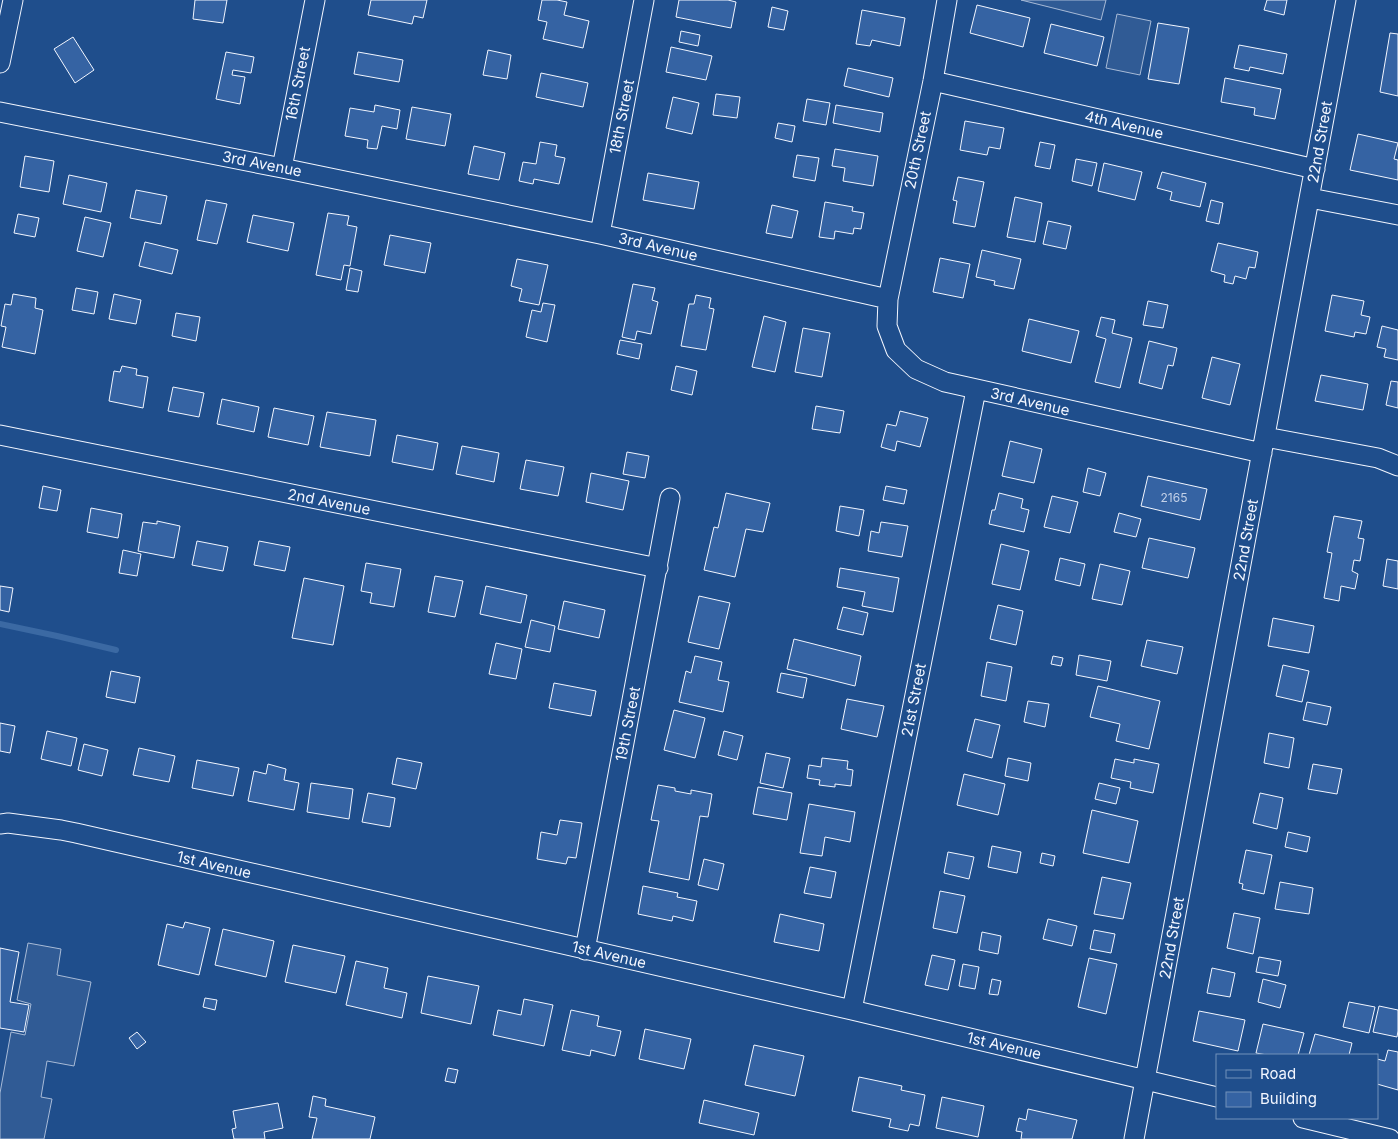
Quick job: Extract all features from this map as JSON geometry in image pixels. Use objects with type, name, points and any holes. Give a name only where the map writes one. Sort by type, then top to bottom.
[{"type":"street","points":[[0,63],[12,0]]},
{"type":"street","name":"16th Street","points":[[282,168],[315,0]]},
{"type":"street","name":"18th Street","points":[[600,234],[644,0]]},
{"type":"street","name":"20th Street","points":[[888,299],[933,81],[947,0]]},
{"type":"street","name":"22nd Street","points":[[1134,1139],[1346,0]]},
{"type":"street","name":"4th Avenue","points":[[933,81],[1315,169]]},
{"type":"street","name":"3rd Avenue","points":[[0,112],[600,234],[888,299],[887,326],[896,350],[916,369],[945,382],[976,390],[1263,445],[1378,458],[1398,466]]},
{"type":"street","points":[[1310,198],[1398,215]]},
{"type":"street","name":"21st Street","points":[[852,1010],[976,390]]},
{"type":"street","name":"2nd Avenue","points":[[0,435],[658,568]]},
{"type":"street","name":"19th Street","points":[[585,950],[670,498]]},
{"type":"street","name":"1st Avenue","points":[[0,824],[8,823],[61,830],[852,1010],[1216,1097]]},
{"type":"street","points":[[1307,1119],[1390,1139]]},
{"type":"shaded area","points":[[1021,0],[1106,0],[1101,20]]},
{"type":"shaded area","points":[[1117,14],[1151,21],[1140,75],[1106,68]]},
{"type":"shaded area","points":[[28,943],[61,949],[57,975],[91,982],[74,1066],[47,1061],[41,1097],[52,1099],[44,1139],[0,1139],[0,1093],[11,1032],[25,1035],[31,1004],[17,1000]]},
{"type":"building","points":[[195,0],[227,0],[223,23],[193,19]]},
{"type":"building","points":[[371,0],[427,0],[423,18],[414,16],[412,24],[368,15]]},
{"type":"building","points":[[542,0],[567,2],[564,15],[589,21],[583,48],[543,39],[547,22],[538,20]]},
{"type":"building","points":[[679,0],[728,0],[736,2],[731,28],[676,17]]},
{"type":"building","points":[[1267,0],[1287,0],[1284,15],[1264,10]]},
{"type":"building","points":[[977,5],[1030,18],[1023,47],[970,33]]},
{"type":"building","points":[[772,7],[788,11],[784,30],[768,27]]},
{"type":"building","points":[[862,10],[905,18],[900,46],[872,40],[870,46],[856,44]]},
{"type":"building","points":[[1158,23],[1189,28],[1179,84],[1148,79]]},
{"type":"building","points":[[1051,24],[1104,37],[1097,66],[1044,53]]},
{"type":"building","points":[[681,31],[700,35],[698,46],[679,42]]},
{"type":"building","points":[[1390,33],[1398,34],[1398,96],[1380,92]]},
{"type":"building","points":[[73,37],[94,70],[75,83],[54,49]]},
{"type":"building","points":[[1239,45],[1287,54],[1283,74],[1250,67],[1249,71],[1234,68]]},
{"type":"building","points":[[671,47],[712,56],[706,80],[666,72]]},
{"type":"building","points":[[488,50],[511,55],[507,79],[483,75]]},
{"type":"building","points":[[226,52],[254,57],[251,73],[233,70],[232,75],[245,77],[240,104],[216,99]]},
{"type":"building","points":[[358,52],[403,60],[399,82],[354,74]]},
{"type":"building","points":[[848,68],[893,78],[889,97],[844,86]]},
{"type":"building","points":[[541,73],[588,83],[583,107],[536,97]]},
{"type":"building","points":[[1225,78],[1281,89],[1275,119],[1254,115],[1255,108],[1221,102]]},
{"type":"building","points":[[716,94],[740,97],[737,118],[713,115]]},
{"type":"building","points":[[673,97],[699,103],[692,134],[666,128]]},
{"type":"building","points":[[807,99],[830,103],[826,125],[803,121]]},
{"type":"building","points":[[375,105],[400,110],[397,129],[382,126],[377,149],[367,148],[368,140],[345,136],[350,108],[374,112]]},
{"type":"building","points":[[836,105],[883,113],[880,132],[833,123]]},
{"type":"building","points":[[412,107],[451,114],[445,146],[406,139]]},
{"type":"building","points":[[965,121],[1004,128],[1000,149],[989,147],[987,155],[960,150]]},
{"type":"building","points":[[778,123],[795,126],[792,142],[775,138]]},
{"type":"building","points":[[1358,134],[1398,143],[1394,159],[1398,160],[1398,180],[1350,170]]},
{"type":"building","points":[[540,142],[557,145],[555,156],[565,158],[559,184],[534,179],[533,184],[519,181],[523,162],[536,164]]},
{"type":"building","points":[[1040,142],[1055,145],[1050,169],[1035,166]]},
{"type":"building","points":[[474,146],[505,153],[499,180],[468,174]]},
{"type":"building","points":[[835,149],[878,156],[873,186],[843,181],[845,168],[832,166]]},
{"type":"building","points":[[797,155],[819,158],[815,181],[793,177]]},
{"type":"building","points":[[25,156],[54,161],[49,192],[20,187]]},
{"type":"building","points":[[1076,159],[1097,163],[1092,186],[1072,181]]},
{"type":"building","points":[[1104,163],[1142,172],[1135,200],[1098,191]]},
{"type":"building","points":[[1162,172],[1206,183],[1200,207],[1170,200],[1172,192],[1157,188]]},
{"type":"building","points":[[648,173],[699,182],[694,209],[643,200]]},
{"type":"building","points":[[69,175],[107,183],[101,212],[63,204]]},
{"type":"building","points":[[958,177],[984,182],[975,227],[953,223],[957,201],[953,200]]},
{"type":"building","points":[[136,190],[167,196],[161,224],[130,218]]},
{"type":"building","points":[[1015,197],[1042,203],[1035,242],[1007,237]]},
{"type":"building","points":[[206,200],[227,204],[217,244],[197,240]]},
{"type":"building","points":[[1211,200],[1223,203],[1219,224],[1206,221]]},
{"type":"building","points":[[825,202],[853,207],[852,211],[864,213],[861,229],[854,228],[853,234],[835,231],[834,239],[819,237]]},
{"type":"building","points":[[772,205],[798,211],[792,238],[766,233]]},
{"type":"building","points":[[328,213],[349,216],[347,225],[357,227],[350,266],[344,265],[341,280],[316,275]]},
{"type":"building","points":[[18,214],[39,218],[35,237],[14,233]]},
{"type":"building","points":[[253,215],[294,223],[288,251],[247,242]]},
{"type":"building","points":[[85,217],[111,223],[103,257],[77,251]]},
{"type":"building","points":[[1048,221],[1071,226],[1066,249],[1043,244]]},
{"type":"building","points":[[390,235],[431,243],[425,273],[384,265]]},
{"type":"building","points":[[145,242],[178,250],[172,274],[139,266]]},
{"type":"building","points":[[1218,243],[1258,252],[1255,268],[1249,267],[1246,279],[1235,276],[1233,284],[1224,282],[1225,275],[1211,271]]},
{"type":"building","points":[[982,250],[1021,259],[1014,289],[994,285],[995,281],[976,277]]},
{"type":"building","points":[[940,258],[970,264],[963,298],[933,292]]},
{"type":"building","points":[[517,259],[548,265],[539,305],[519,301],[522,289],[511,286]]},
{"type":"building","points":[[350,268],[362,271],[358,292],[346,290]]},
{"type":"building","points":[[633,284],[655,288],[652,300],[658,302],[651,334],[637,331],[635,340],[622,337]]},
{"type":"building","points":[[76,288],[98,292],[94,314],[72,310]]},
{"type":"building","points":[[13,294],[36,298],[35,308],[43,310],[35,354],[2,347],[6,327],[1,326],[5,304],[11,305]]},
{"type":"building","points":[[114,294],[141,300],[136,324],[109,319]]},
{"type":"building","points":[[696,295],[711,298],[709,308],[714,309],[706,350],[681,346],[689,304],[694,304]]},
{"type":"building","points":[[1332,295],[1364,301],[1361,315],[1370,317],[1366,334],[1355,332],[1354,337],[1325,331]]},
{"type":"building","points":[[1148,301],[1168,305],[1163,328],[1143,325]]},
{"type":"building","points":[[543,303],[555,305],[547,342],[526,337],[532,310],[541,312]]},
{"type":"building","points":[[176,313],[200,317],[196,341],[172,336]]},
{"type":"building","points":[[764,316],[786,322],[775,372],[752,367]]},
{"type":"building","points":[[1101,317],[1115,320],[1112,333],[1132,338],[1120,388],[1095,382],[1106,339],[1096,336]]},
{"type":"building","points":[[1029,319],[1079,331],[1071,363],[1022,351]]},
{"type":"building","points":[[1382,326],[1398,330],[1398,360],[1384,357],[1386,349],[1377,347]]},
{"type":"building","points":[[803,328],[830,333],[822,377],[795,372]]},
{"type":"building","points":[[620,340],[642,344],[639,359],[617,354]]},
{"type":"building","points":[[1149,341],[1177,348],[1173,366],[1168,365],[1162,389],[1139,383]]},
{"type":"building","points":[[1212,357],[1240,364],[1230,405],[1202,398]]},
{"type":"building","points":[[122,366],[137,369],[136,375],[148,377],[143,408],[109,401],[114,371],[120,372]]},
{"type":"building","points":[[676,366],[697,371],[692,395],[671,390]]},
{"type":"building","points":[[1321,375],[1368,384],[1363,410],[1315,401]]},
{"type":"building","points":[[1391,381],[1398,382],[1398,408],[1386,405]]},
{"type":"building","points":[[173,387],[204,393],[199,417],[168,411]]},
{"type":"building","points":[[222,399],[259,407],[254,432],[217,424]]},
{"type":"building","points":[[816,406],[844,411],[840,433],[812,429]]},
{"type":"building","points":[[274,408],[314,416],[308,445],[268,437]]},
{"type":"building","points":[[900,411],[928,418],[920,447],[897,441],[895,451],[881,447],[887,424],[896,426]]},
{"type":"building","points":[[327,412],[376,420],[370,456],[320,447]]},
{"type":"building","points":[[397,435],[438,443],[433,470],[392,462]]},
{"type":"building","points":[[1010,441],[1042,449],[1034,483],[1002,476]]},
{"type":"building","points":[[462,446],[499,453],[494,482],[456,474]]},
{"type":"building","points":[[627,452],[649,456],[645,478],[623,474]]},
{"type":"building","points":[[526,460],[564,467],[558,496],[520,489]]},
{"type":"building","points":[[1088,468],[1106,473],[1100,496],[1083,492]]},
{"type":"building","points":[[591,473],[629,481],[623,510],[586,502]]},
{"type":"building","points":[[1148,476],[1207,489],[1200,520],[1141,506]]},
{"type":"building","points":[[43,486],[61,490],[57,511],[39,508]]},
{"type":"building","points":[[886,486],[907,490],[904,504],[883,500]]},
{"type":"building","points":[[726,493],[770,503],[763,532],[746,529],[735,577],[704,570],[714,527],[718,528]]},
{"type":"building","points":[[999,493],[1023,499],[1021,508],[1029,510],[1024,532],[989,524]]},
{"type":"building","points":[[1052,496],[1078,502],[1070,533],[1044,527]]},
{"type":"building","points":[[840,506],[864,510],[859,536],[836,531]]},
{"type":"building","points":[[91,508],[122,514],[118,538],[87,532]]},
{"type":"building","points":[[1119,513],[1141,519],[1136,537],[1114,532]]},
{"type":"building","points":[[1334,516],[1362,521],[1358,538],[1364,539],[1360,561],[1354,560],[1352,571],[1358,574],[1355,589],[1341,586],[1339,601],[1324,598],[1332,553],[1327,552]]},
{"type":"building","points":[[157,521],[180,526],[174,558],[138,551],[143,522],[157,524]]},
{"type":"building","points":[[881,522],[908,526],[902,557],[868,551],[871,531],[879,533]]},
{"type":"building","points":[[1149,538],[1195,548],[1188,578],[1142,568]]},
{"type":"building","points":[[197,541],[228,547],[223,571],[192,565]]},
{"type":"building","points":[[259,541],[290,547],[285,571],[254,565]]},
{"type":"building","points":[[1001,544],[1029,551],[1020,590],[992,584]]},
{"type":"building","points":[[123,550],[141,554],[137,576],[119,573]]},
{"type":"building","points":[[1060,558],[1085,564],[1080,586],[1055,580]]},
{"type":"building","points":[[1387,559],[1398,561],[1398,589],[1383,586]]},
{"type":"building","points":[[366,563],[401,569],[394,607],[370,603],[372,593],[361,591]]},
{"type":"building","points":[[1100,564],[1130,571],[1122,605],[1092,599]]},
{"type":"building","points":[[840,568],[899,578],[893,612],[862,606],[865,592],[837,587]]},
{"type":"building","points":[[435,576],[463,581],[455,617],[428,612]]},
{"type":"building","points":[[304,578],[344,586],[333,645],[292,638]]},
{"type":"building","points":[[0,586],[13,588],[9,612],[0,610]]},
{"type":"building","points":[[486,586],[527,595],[521,623],[480,614]]},
{"type":"building","points":[[699,596],[730,603],[719,649],[688,642]]},
{"type":"building","points":[[564,601],[605,610],[599,638],[558,629]]},
{"type":"building","points":[[998,605],[1023,611],[1016,645],[990,639]]},
{"type":"building","points":[[843,607],[868,613],[863,635],[837,629]]},
{"type":"building","points":[[1273,618],[1314,626],[1309,653],[1268,646]]},
{"type":"building","points":[[531,620],[555,626],[550,652],[525,647]]},
{"type":"building","points":[[794,639],[861,656],[855,686],[787,669]]},
{"type":"building","points":[[1147,640],[1183,647],[1177,674],[1141,666]]},
{"type":"building","points":[[496,643],[522,649],[516,679],[489,674]]},
{"type":"building","points":[[1079,655],[1111,661],[1107,681],[1076,675]]},
{"type":"building","points":[[695,656],[722,662],[718,680],[729,682],[723,712],[679,702],[686,671],[691,673]]},
{"type":"building","points":[[1053,656],[1063,658],[1061,666],[1051,664]]},
{"type":"building","points":[[987,662],[1012,667],[1006,701],[981,696]]},
{"type":"building","points":[[1283,665],[1309,671],[1302,702],[1276,696]]},
{"type":"building","points":[[111,671],[140,677],[135,703],[106,697]]},
{"type":"building","points":[[781,673],[807,678],[803,698],[777,692]]},
{"type":"building","points":[[554,683],[596,691],[591,716],[549,708]]},
{"type":"building","points":[[1098,686],[1160,701],[1149,749],[1116,741],[1120,724],[1090,717]]},
{"type":"building","points":[[847,699],[884,706],[877,737],[841,729]]},
{"type":"building","points":[[1028,701],[1049,704],[1045,727],[1024,722]]},
{"type":"building","points":[[1307,702],[1331,707],[1327,725],[1303,720]]},
{"type":"building","points":[[674,710],[705,718],[695,758],[664,750]]},
{"type":"building","points":[[975,719],[1000,725],[992,758],[967,751]]},
{"type":"building","points":[[0,723],[15,726],[10,753],[0,751]]},
{"type":"building","points":[[47,731],[77,738],[71,766],[41,759]]},
{"type":"building","points":[[724,731],[743,736],[737,760],[718,755]]},
{"type":"building","points":[[1269,733],[1294,738],[1289,768],[1264,763]]},
{"type":"building","points":[[84,744],[108,750],[102,776],[78,770]]},
{"type":"building","points":[[139,748],[175,756],[169,782],[133,775]]},
{"type":"building","points":[[766,753],[790,758],[783,788],[760,783]]},
{"type":"building","points":[[397,758],[422,763],[416,789],[392,784]]},
{"type":"building","points":[[822,758],[848,761],[847,769],[853,770],[851,786],[819,785],[820,780],[807,778],[809,765],[821,767]]},
{"type":"building","points":[[1008,758],[1031,763],[1028,781],[1005,776]]},
{"type":"building","points":[[1115,759],[1134,763],[1134,759],[1159,764],[1153,793],[1130,788],[1131,782],[1111,778]]},
{"type":"building","points":[[197,760],[239,768],[233,796],[192,788]]},
{"type":"building","points":[[268,764],[286,769],[284,780],[299,783],[294,810],[248,801],[254,771],[266,774]]},
{"type":"building","points":[[1313,764],[1342,769],[1337,794],[1308,789]]},
{"type":"building","points":[[964,774],[1005,784],[998,815],[957,805]]},
{"type":"building","points":[[311,783],[353,789],[349,819],[307,812]]},
{"type":"building","points":[[1099,783],[1120,788],[1116,804],[1095,799]]},
{"type":"building","points":[[658,785],[675,788],[675,791],[691,794],[691,790],[712,794],[708,817],[700,816],[689,880],[649,872],[659,821],[651,820]]},
{"type":"building","points":[[758,787],[792,793],[787,820],[753,814]]},
{"type":"building","points":[[368,793],[395,798],[390,827],[362,822]]},
{"type":"building","points":[[1260,793],[1283,798],[1277,829],[1253,823]]},
{"type":"building","points":[[809,804],[855,812],[850,842],[825,837],[822,856],[800,853]]},
{"type":"building","points":[[1092,810],[1138,821],[1129,863],[1083,853]]},
{"type":"building","points":[[560,820],[582,823],[576,858],[568,857],[566,864],[537,859],[541,832],[557,835]]},
{"type":"building","points":[[1288,832],[1310,837],[1307,852],[1285,847]]},
{"type":"building","points":[[992,846],[1021,852],[1017,873],[988,867]]},
{"type":"building","points":[[1246,850],[1272,855],[1264,894],[1242,889],[1243,884],[1239,883]]},
{"type":"building","points":[[948,852],[974,857],[969,879],[944,873]]},
{"type":"building","points":[[1042,853],[1055,856],[1053,866],[1040,863]]},
{"type":"building","points":[[704,859],[724,864],[718,890],[698,885]]},
{"type":"building","points":[[810,867],[836,872],[831,898],[804,893]]},
{"type":"building","points":[[1102,877],[1131,883],[1123,919],[1094,914]]},
{"type":"building","points":[[1280,882],[1313,888],[1309,914],[1275,909]]},
{"type":"building","points":[[643,886],[678,893],[677,897],[697,901],[693,921],[673,916],[672,921],[638,914]]},
{"type":"building","points":[[940,891],[965,896],[957,933],[933,928]]},
{"type":"building","points":[[1234,913],[1260,918],[1253,954],[1227,948]]},
{"type":"building","points":[[780,914],[824,924],[819,951],[774,942]]},
{"type":"building","points":[[1048,919],[1077,926],[1072,946],[1043,939]]},
{"type":"building","points":[[185,922],[210,928],[199,975],[158,965],[167,924],[183,928]]},
{"type":"building","points":[[223,929],[274,941],[266,977],[215,965]]},
{"type":"building","points":[[1094,930],[1115,934],[1111,953],[1090,949]]},
{"type":"building","points":[[982,932],[1001,936],[998,954],[979,950]]},
{"type":"building","points":[[293,945],[345,956],[336,993],[285,982]]},
{"type":"building","points":[[0,948],[19,952],[10,1002],[29,1005],[24,1032],[0,1028]]},
{"type":"building","points":[[932,955],[955,960],[948,990],[925,985]]},
{"type":"building","points":[[1259,957],[1281,961],[1278,976],[1256,972]]},
{"type":"building","points":[[1089,958],[1117,964],[1106,1014],[1078,1007]]},
{"type":"building","points":[[356,961],[388,968],[384,988],[407,993],[402,1018],[346,1005]]},
{"type":"building","points":[[963,964],[979,967],[975,989],[959,986]]},
{"type":"building","points":[[1212,968],[1235,973],[1230,997],[1207,993]]},
{"type":"building","points":[[428,976],[479,986],[471,1024],[421,1013]]},
{"type":"building","points":[[992,979],[1001,981],[998,995],[989,994]]},
{"type":"building","points":[[1263,979],[1286,985],[1280,1008],[1258,1002]]},
{"type":"building","points":[[205,998],[217,1000],[215,1010],[203,1007]]},
{"type":"building","points":[[524,999],[553,1005],[544,1046],[493,1035],[498,1010],[521,1015]]},
{"type":"building","points":[[1349,1002],[1375,1007],[1369,1033],[1343,1027]]},
{"type":"building","points":[[1379,1006],[1398,1010],[1397,1037],[1373,1032]]},
{"type":"building","points":[[571,1010],[599,1016],[597,1026],[621,1031],[615,1056],[591,1050],[590,1056],[562,1050]]},
{"type":"building","points":[[1199,1011],[1245,1020],[1238,1051],[1193,1041]]},
{"type":"building","points":[[1263,1024],[1304,1033],[1298,1054],[1256,1053]]},
{"type":"building","points":[[645,1029],[691,1039],[684,1069],[639,1059]]},
{"type":"building","points":[[137,1032],[146,1042],[137,1049],[129,1038]]},
{"type":"building","points":[[1315,1034],[1352,1043],[1349,1054],[1309,1054]]},
{"type":"building","points":[[754,1045],[804,1056],[795,1096],[745,1085]]},
{"type":"building","points":[[1388,1050],[1398,1052],[1398,1090],[1378,1084],[1378,1059],[1385,1061]]},
{"type":"building","points":[[448,1068],[458,1070],[455,1083],[445,1081]]},
{"type":"building","points":[[859,1077],[902,1086],[901,1090],[925,1095],[919,1126],[910,1124],[908,1131],[889,1127],[891,1119],[852,1111]]},
{"type":"building","points":[[313,1096],[326,1099],[325,1106],[375,1117],[370,1139],[312,1139],[317,1118],[309,1117]]},
{"type":"building","points":[[942,1097],[984,1106],[978,1137],[936,1128]]},
{"type":"building","points":[[704,1100],[759,1113],[754,1135],[699,1123]]},
{"type":"building","points":[[278,1103],[283,1128],[264,1132],[265,1139],[234,1139],[232,1129],[236,1128],[233,1111]]},
{"type":"building","points":[[1028,1109],[1077,1120],[1072,1139],[1021,1139],[1022,1132],[1016,1131],[1019,1118],[1026,1120]]},
{"type":"waterway","points":[[0,624],[116,650]]}]
